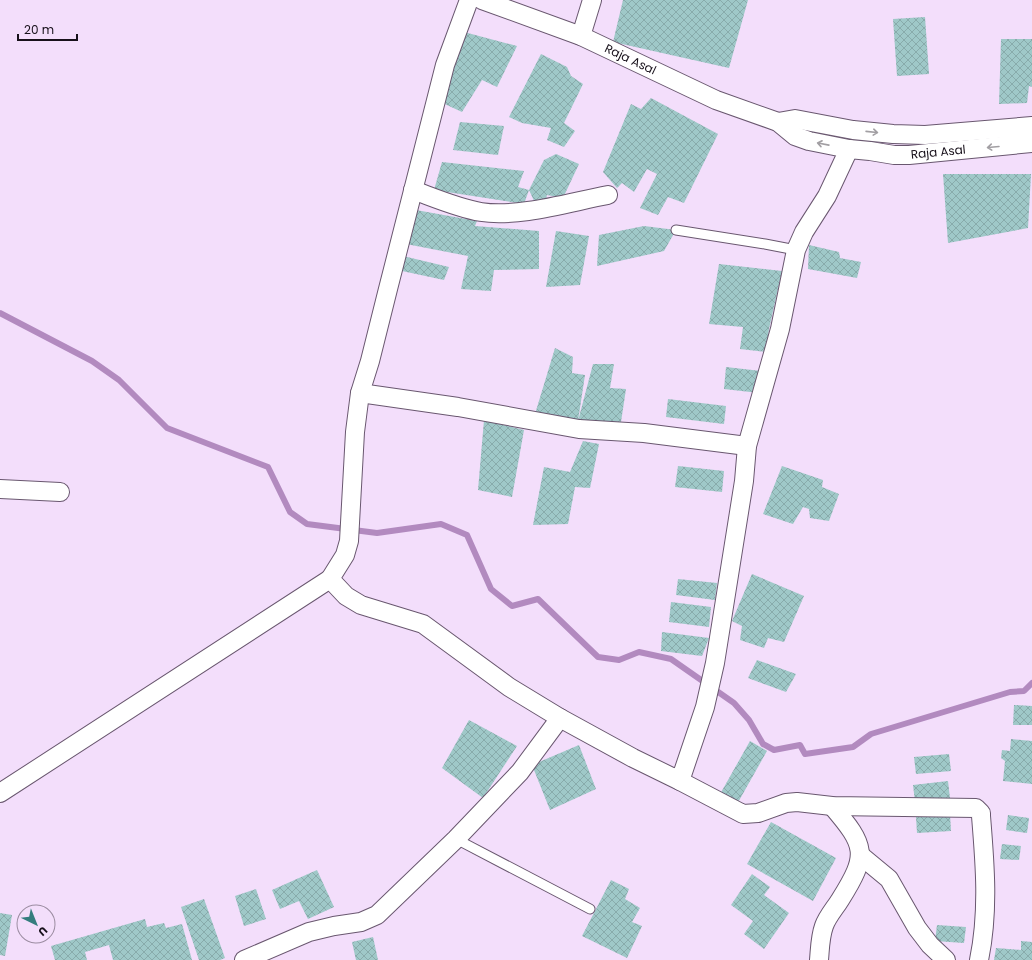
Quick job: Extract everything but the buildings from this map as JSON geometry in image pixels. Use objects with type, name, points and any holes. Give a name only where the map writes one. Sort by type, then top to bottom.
[{"type":"street","points":[[0,793],[330,579],[345,555],[349,541],[355,432],[360,393],[372,353],[445,65],[469,0]]},
{"type":"street","name":"Raja Asal","points":[[482,0],[581,36],[716,100],[778,122],[795,136],[809,141],[849,149],[894,155],[909,155],[1032,143]]},
{"type":"street","points":[[581,36],[592,0]]},
{"type":"street","name":"Raja Asal","points":[[778,122],[795,119],[853,130],[907,135],[1032,126]]},
{"type":"street","points":[[680,781],[705,707],[716,664],[744,481],[747,446],[780,329],[796,250],[804,232],[827,196],[849,149]]},
{"type":"street","points":[[413,190],[468,209],[494,213],[516,213],[608,195]]},
{"type":"street","points":[[360,393],[458,407],[579,429],[644,433],[747,446]]},
{"type":"street","points":[[0,489],[60,492]]},
{"type":"street","points":[[330,579],[346,596],[361,604],[422,624],[509,687],[560,718],[633,758],[743,814],[758,813],[786,803],[797,802],[832,806],[973,807],[979,810],[981,816],[985,868],[986,910],[979,960]]},
{"type":"street","points":[[244,960],[309,932],[361,922],[377,915],[456,839],[520,772],[560,718]]},
{"type":"street","points":[[819,960],[824,925],[851,882],[858,866],[860,854],[859,844],[855,835],[832,806]]},
{"type":"street","points":[[860,854],[889,879],[917,928],[930,945],[946,960]]},
{"type":"lane","points":[[676,230],[796,250]]},
{"type":"lane","points":[[456,839],[590,909]]},
{"type":"waterway","points":[[0,313],[92,361],[119,380],[167,428],[268,467],[290,512],[307,524],[377,533],[441,524],[467,535],[491,589],[512,606],[538,599],[598,657],[619,660],[639,652],[671,659],[734,703],[749,720],[763,744],[774,750],[800,745],[805,754],[853,747],[871,734],[1010,692],[1024,691],[1032,683]]}]
